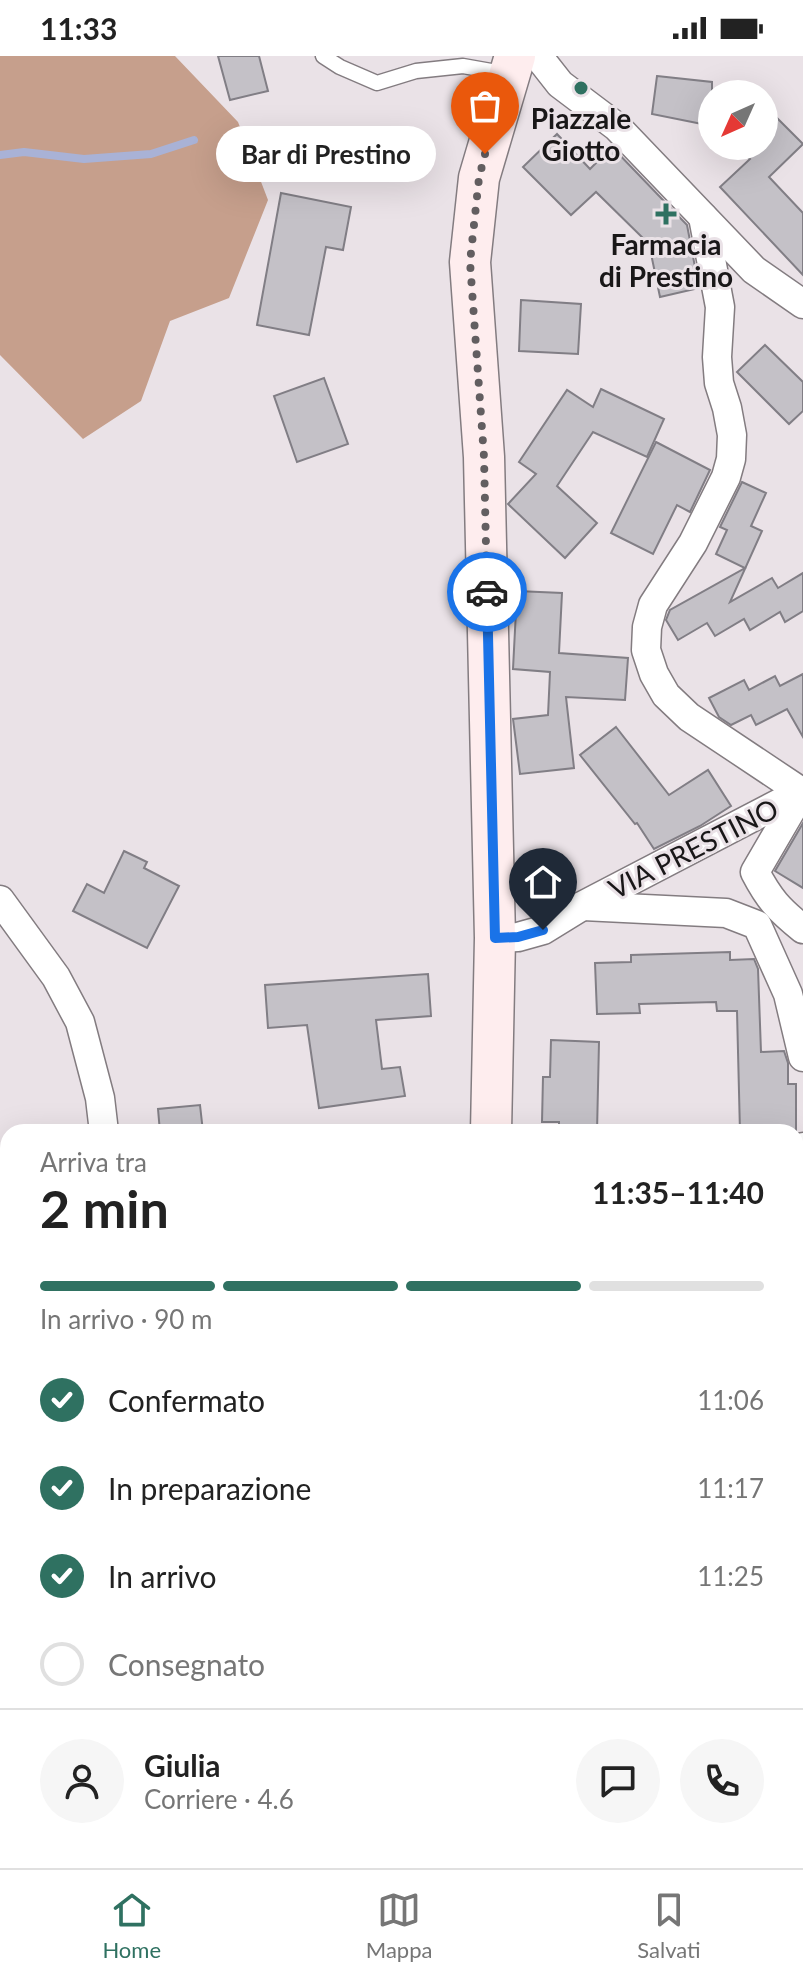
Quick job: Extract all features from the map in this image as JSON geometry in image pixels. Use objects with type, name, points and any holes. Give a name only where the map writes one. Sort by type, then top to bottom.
[{"type":"main road","points":[[491,1124],[495,938],[484,457],[470,262],[479,178],[520,60]]},
{"type":"street","points":[[520,60],[560,84],[617,127],[754,270],[803,304]]},
{"type":"street","points":[[703,217],[720,307],[717,357],[719,383],[732,435],[731,459],[726,477],[693,543],[653,605],[647,627],[646,650],[654,674],[666,695],[689,717],[803,792],[755,872],[767,895],[803,929]]},
{"type":"street","name":"VIA PRESTINO","points":[[495,938],[518,937],[543,930],[582,906],[803,792]]},
{"type":"street","points":[[0,900],[56,977],[80,1022],[100,1098],[103,1124]]},
{"type":"street","points":[[582,906],[726,913],[757,925],[788,994],[803,1057]]},
{"type":"lane","points":[[323,56],[377,83],[416,71],[520,60]]},
{"type":"shaded area","points":[[0,56],[175,56],[238,122],[268,200],[229,298],[170,321],[141,401],[83,439],[0,355]]},
{"type":"building","points":[[218,56],[259,56],[268,91],[230,100]]},
{"type":"building","points":[[657,76],[698,80],[698,123],[652,114]]},
{"type":"building","points":[[778,119],[803,144],[769,177],[803,213],[803,275],[720,187],[749,160],[778,160]]},
{"type":"building","points":[[557,134],[590,169],[612,147],[687,225],[699,288],[660,297],[649,244],[596,192],[571,215],[523,167]]},
{"type":"building","points":[[281,193],[351,207],[343,250],[326,247],[309,335],[257,325]]},
{"type":"building","points":[[521,300],[581,304],[578,354],[519,351]]},
{"type":"building","points":[[765,345],[803,382],[803,411],[789,424],[737,372]]},
{"type":"building","points":[[324,378],[348,444],[297,462],[274,396]]},
{"type":"building","points":[[601,389],[664,419],[647,457],[593,432],[557,486],[597,523],[565,558],[508,504],[536,474],[519,462],[567,390],[593,407]]},
{"type":"building","points":[[656,442],[710,470],[690,512],[677,505],[653,554],[611,533]]},
{"type":"building","points":[[742,482],[766,493],[751,526],[762,531],[730,602],[772,578],[778,588],[803,573],[803,611],[785,622],[780,612],[750,630],[744,619],[715,636],[707,623],[678,640],[666,620],[670,610],[745,568],[716,554],[727,530],[720,527]]},
{"type":"building","points":[[517,591],[562,593],[559,653],[628,658],[625,700],[566,697],[574,768],[520,774],[513,719],[548,715],[550,672],[513,669]]},
{"type":"building","points":[[803,674],[803,737],[787,709],[756,725],[751,715],[731,725],[719,717],[709,698],[744,680],[749,690],[775,676],[780,686]]},
{"type":"building","points":[[616,727],[669,795],[708,770],[731,806],[654,849],[637,823],[580,755]]},
{"type":"building","points":[[803,823],[803,888],[775,871]]},
{"type":"building","points":[[124,851],[147,862],[144,868],[179,886],[147,948],[73,911],[87,884],[104,893]]},
{"type":"building","points":[[730,952],[730,960],[754,959],[758,969],[761,1052],[784,1051],[788,1063],[788,1084],[796,1084],[796,1124],[740,1124],[737,1011],[717,1011],[716,1002],[639,1004],[640,1013],[597,1014],[595,963],[631,962],[631,955]]},
{"type":"building","points":[[428,974],[431,1016],[376,1020],[382,1069],[400,1067],[405,1096],[319,1108],[307,1025],[268,1028],[265,985]]},
{"type":"building","points":[[551,1040],[599,1042],[597,1124],[542,1122],[543,1077],[550,1077]]},
{"type":"building","points":[[200,1105],[202,1124],[159,1124],[158,1109]]},
{"type":"waterway","points":[[0,155],[24,152],[84,159],[151,154],[194,140]]},
{"type":"way so far","points":[[485,154],[479,178],[470,262],[484,457],[487,592]]},
{"type":"place","name":"Piazzale Giotto","points":[[581,88]]},
{"type":"place","name":"Bar di Prestino","points":[[485,154]]},
{"type":"place","name":"Farmacia di Prestino","points":[[666,214]]},
{"type":"route","points":[[487,592],[495,938],[518,937],[543,930]]}]
